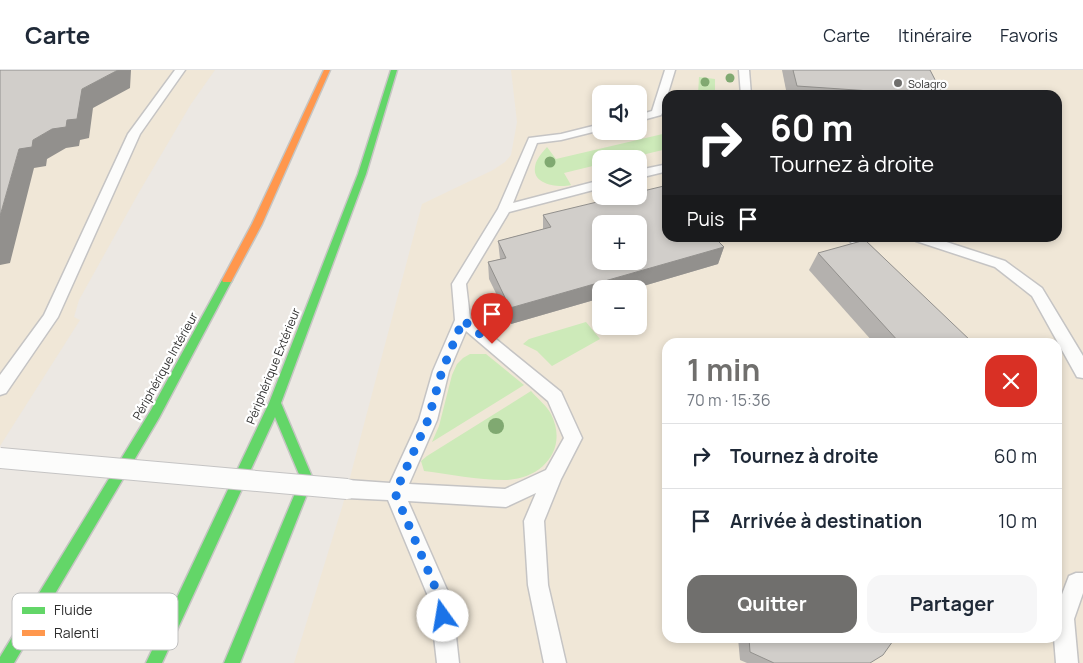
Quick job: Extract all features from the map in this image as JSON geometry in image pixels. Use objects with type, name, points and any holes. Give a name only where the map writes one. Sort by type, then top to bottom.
[{"type":"highway","name":"Périphérique Intérieur","points":[[47,593],[155,414],[257,224],[327,70]]},
{"type":"highway","name":"Périphérique Extérieur","points":[[178,611],[275,403],[362,174],[394,70]]},
{"type":"highway","points":[[232,663],[307,478],[275,403]]},
{"type":"highway","name":"Périphérique Intérieur","points":[[5,663],[13,650]]},
{"type":"highway","name":"Périphérique Extérieur","points":[[154,663],[160,650]]},
{"type":"lane","points":[[0,388],[50,317],[134,134],[180,70]]},
{"type":"lane","points":[[664,90],[670,70]]},
{"type":"lane","points":[[744,70],[746,90]]},
{"type":"lane","points":[[647,116],[657,113],[662,96]]},
{"type":"lane","points":[[448,663],[441,601],[395,493],[428,420],[442,371],[463,320],[459,284],[504,210],[533,140],[560,137],[592,129]]},
{"type":"lane","points":[[647,172],[662,168]]},
{"type":"lane","points":[[504,210],[592,186]]},
{"type":"lane","points":[[857,242],[884,268]]},
{"type":"lane","points":[[933,242],[1000,264],[1037,292],[1083,372]]},
{"type":"lane","points":[[463,320],[555,397],[573,438],[553,476],[534,521],[538,585],[555,663]]},
{"type":"lane","points":[[0,458],[395,493],[506,498],[553,476]]},
{"type":"lane","points":[[1067,663],[1063,619],[1076,582],[1083,583]]},
{"type":"shaded area","points":[[0,70],[215,70],[191,104],[79,300],[74,317],[80,320],[0,446]]},
{"type":"shaded area","points":[[511,70],[1083,70],[1083,663],[294,663],[343,504],[422,204],[493,170],[505,162],[511,155],[517,122]]},
{"type":"green space","points":[[699,77],[715,79],[715,90],[698,90]]},
{"type":"green space","points":[[662,134],[662,150],[647,154],[647,150],[594,150],[637,140],[647,140],[647,138]]},
{"type":"green space","points":[[547,147],[556,159],[592,151],[592,166],[564,173],[571,185],[547,184],[538,178],[535,173],[535,167]]},
{"type":"green space","points":[[586,322],[592,329],[592,335],[597,335],[600,339],[552,366],[537,351],[523,344],[529,339]]},
{"type":"green space","points":[[470,354],[486,354],[524,385],[432,442],[439,426],[452,375],[457,364]]},
{"type":"green space","points":[[531,391],[549,411],[556,427],[554,451],[540,469],[517,479],[504,480],[424,471],[421,461],[427,456]]},
{"type":"building","points":[[0,70],[118,70],[82,89],[77,119],[67,120],[66,127],[52,129],[33,140],[32,147],[19,149],[0,216]]},
{"type":"building","points":[[793,70],[930,70],[940,90],[856,90],[797,86]]},
{"type":"building","points":[[662,186],[662,242],[719,242],[724,247],[647,269],[647,215],[592,215],[592,270],[643,270],[608,280],[592,280],[592,285],[510,308],[488,262],[506,258],[498,241],[551,227],[543,215],[592,203],[592,205],[647,205],[647,190]]},
{"type":"building","points":[[858,242],[867,242],[968,338],[895,338],[818,253]]},
{"type":"building","points":[[749,643],[891,643],[883,655],[870,663],[774,663],[750,652]]},
{"type":"traffic: fast","points":[[178,611],[275,403],[362,174],[394,70]]},
{"type":"traffic: fast","points":[[47,593],[155,414],[227,280]]},
{"type":"traffic: fast","points":[[232,663],[307,479],[275,403]]},
{"type":"traffic: fast","points":[[5,663],[13,650]]},
{"type":"traffic: fast","points":[[154,663],[160,650]]},
{"type":"traffic: slow","points":[[227,280],[257,224],[327,70]]},
{"type":"place","name":"Solagro","points":[[898,83]]},
{"type":"route","points":[[443,616],[441,601],[395,493],[428,420],[442,371],[463,320],[492,344]]}]
